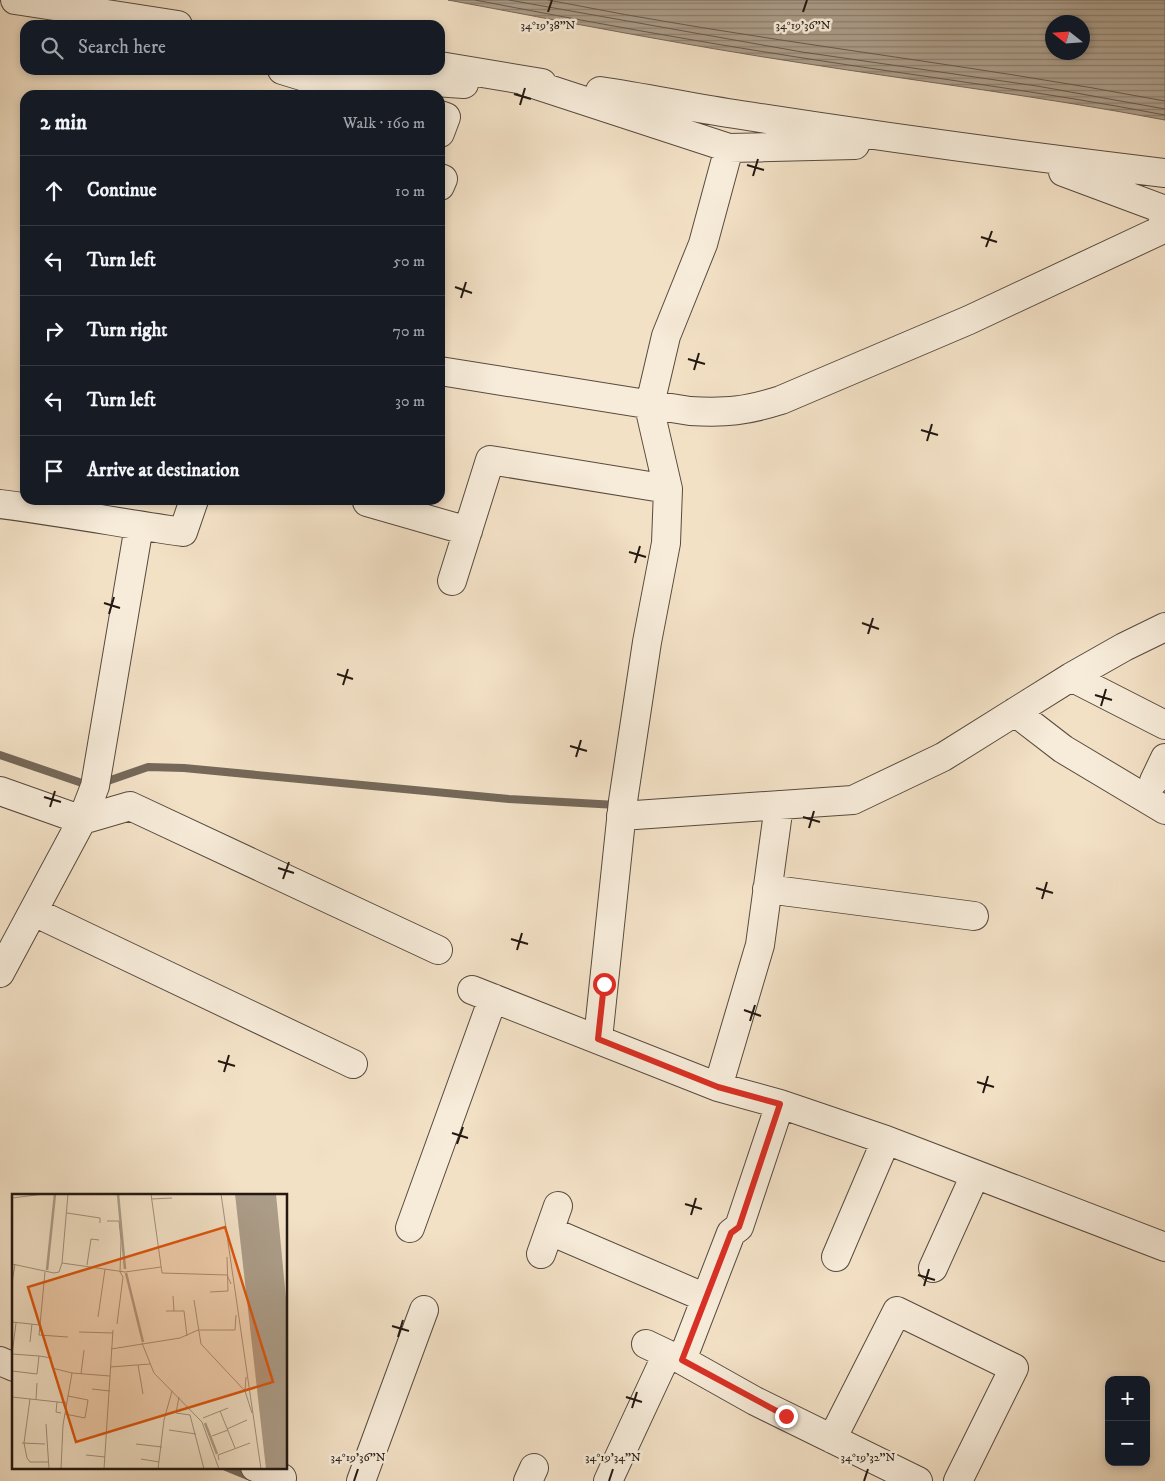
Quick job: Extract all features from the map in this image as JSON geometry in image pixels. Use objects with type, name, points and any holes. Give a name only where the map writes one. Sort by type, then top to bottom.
[{"type":"street","points":[[15,0],[56,12],[102,20]]},
{"type":"street","points":[[0,13],[56,12]]},
{"type":"street","points":[[445,67],[896,138],[1022,156],[1165,173]]},
{"type":"street","points":[[294,75],[332,90],[376,78],[484,85],[521,80],[729,148],[880,145],[896,138]]},
{"type":"street","points":[[598,1039],[621,816],[647,642],[666,543],[668,489],[651,416],[650,404],[666,336],[703,244],[729,148]]},
{"type":"street","points":[[1022,156],[1165,210]]},
{"type":"street","points":[[445,372],[690,411],[722,413],[752,409],[781,400],[968,320],[1159,232],[1165,220]]},
{"type":"street","points":[[452,582],[490,460],[668,489]]},
{"type":"street","points":[[0,504],[70,513],[138,526],[183,532],[192,505]]},
{"type":"street","points":[[377,505],[468,531]]},
{"type":"street","points":[[0,973],[82,820],[95,786],[138,526]]},
{"type":"street","points":[[621,816],[854,800],[943,757],[1071,677],[1124,647],[1165,627]]},
{"type":"street","points":[[1071,677],[1165,725]]},
{"type":"street","points":[[1015,712],[1063,749],[1165,810]]},
{"type":"street","points":[[0,791],[82,820],[130,806],[438,950]]},
{"type":"street","points":[[718,1087],[760,945],[779,805]]},
{"type":"street","points":[[767,889],[974,916]]},
{"type":"street","points":[[34,912],[353,1064]]},
{"type":"street","points":[[410,1228],[483,994],[718,1087],[780,1104],[886,1140],[1165,1247]]},
{"type":"street","points":[[596,1480],[665,1353],[706,1298],[731,1233],[739,1227],[780,1104]]},
{"type":"street","points":[[836,1258],[886,1140]]},
{"type":"street","points":[[933,1268],[975,1175]]},
{"type":"street","points":[[558,1206],[546,1243],[706,1298]]},
{"type":"street","points":[[361,1481],[424,1310]]},
{"type":"street","points":[[832,1439],[897,1311],[1014,1368],[958,1481]]},
{"type":"street","points":[[665,1353],[832,1439],[873,1471],[918,1481]]},
{"type":"street","points":[[0,1361],[12,1366]]},
{"type":"street","points":[[257,1468],[284,1480]]},
{"type":"water","points":[[448,0],[1165,0],[1165,120],[1029,97],[669,41]]},
{"type":"waterway","points":[[0,755],[79,782]]},
{"type":"waterway","points":[[102,783],[148,767],[184,768],[509,799],[617,805]]},
{"type":"waterway","points":[[228,1468],[248,1476]]},
{"type":"route","points":[[604,984],[598,1039],[718,1087],[780,1104],[739,1227],[731,1233],[682,1360],[786,1416]]}]
